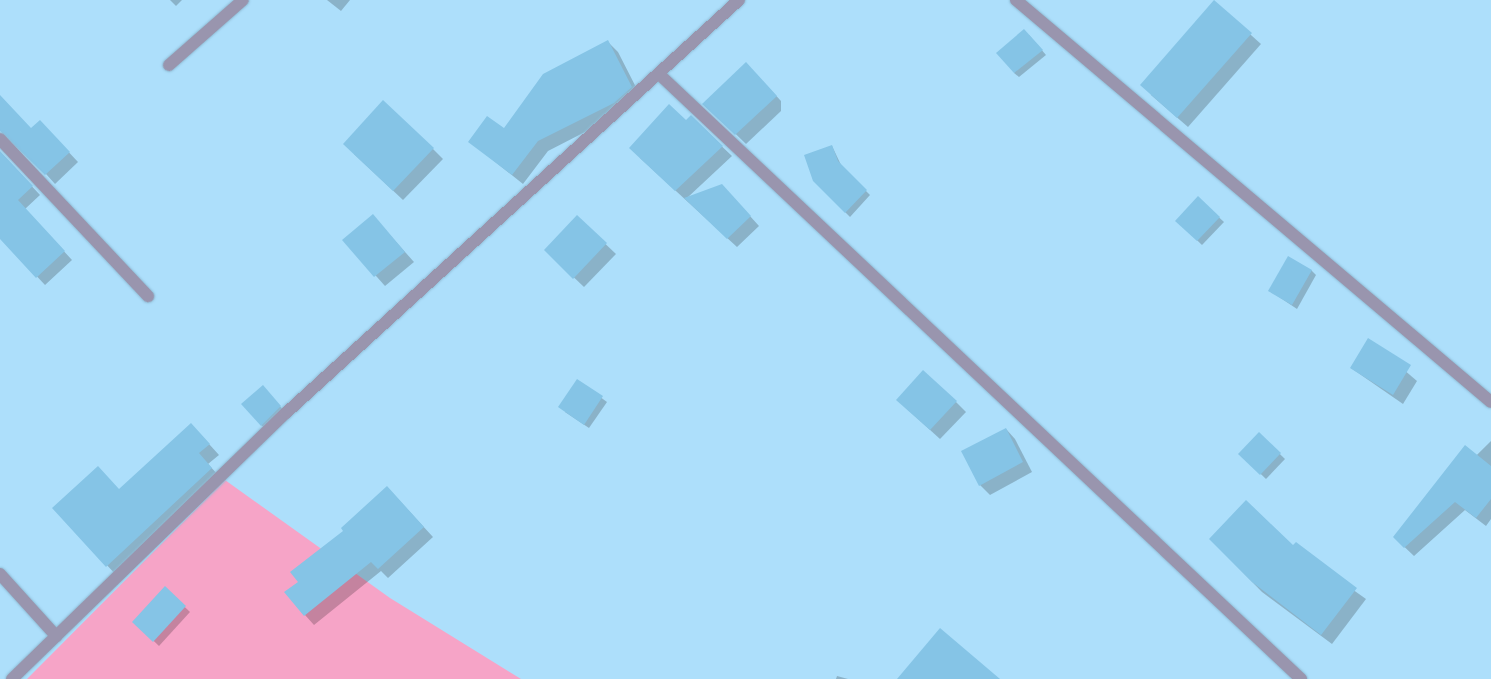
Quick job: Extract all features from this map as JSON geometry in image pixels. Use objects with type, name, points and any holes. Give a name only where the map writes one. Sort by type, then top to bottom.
[{"type":"street","points":[[168,65],[243,0]]},
{"type":"street","points":[[12,679],[286,413],[660,76],[739,0]]},
{"type":"street","points":[[1016,0],[1491,402]]},
{"type":"street","points":[[660,76],[1300,679]]},
{"type":"street","points":[[0,139],[148,296]]},
{"type":"street","points":[[0,574],[56,636]]},
{"type":"shaded area","points":[[225,480],[390,598],[521,679],[27,679]]},
{"type":"building","points":[[1214,0],[1252,33],[1177,118],[1140,85]]},
{"type":"building","points":[[1024,29],[1043,50],[1014,73],[996,53]]},
{"type":"building","points":[[608,40],[632,87],[614,103],[538,141],[512,175],[468,142],[487,116],[504,128],[543,74]]},
{"type":"building","points":[[746,62],[777,96],[735,135],[702,104]]},
{"type":"building","points":[[0,95],[31,128],[40,120],[70,152],[45,175],[0,131]]},
{"type":"building","points":[[383,100],[434,148],[393,191],[343,144]]},
{"type":"building","points":[[669,104],[686,120],[691,115],[723,146],[675,191],[629,148]]},
{"type":"building","points":[[832,145],[838,161],[867,190],[845,213],[813,181],[804,155]]},
{"type":"building","points":[[0,151],[33,186],[18,200],[65,251],[36,278],[0,239]]},
{"type":"building","points":[[722,184],[751,216],[727,239],[684,198]]},
{"type":"building","points":[[1198,196],[1220,217],[1197,241],[1175,221]]},
{"type":"building","points":[[373,214],[405,252],[374,277],[342,240]]},
{"type":"building","points":[[577,215],[607,243],[573,279],[544,250]]},
{"type":"building","points":[[1288,256],[1312,270],[1292,305],[1268,291]]},
{"type":"building","points":[[1368,338],[1411,365],[1393,395],[1350,368]]},
{"type":"building","points":[[923,370],[957,401],[930,430],[896,400]]},
{"type":"building","points":[[577,379],[603,396],[584,425],[558,407]]},
{"type":"building","points":[[263,385],[281,406],[261,426],[241,404]]},
{"type":"building","points":[[191,423],[210,444],[199,453],[212,468],[106,567],[52,508],[98,466],[119,489]]},
{"type":"building","points":[[1006,428],[1023,462],[979,486],[961,451]]},
{"type":"building","points":[[1259,432],[1281,453],[1260,475],[1238,454]]},
{"type":"building","points":[[1465,445],[1491,466],[1491,499],[1476,518],[1455,502],[1404,548],[1393,537]]},
{"type":"building","points":[[387,486],[424,527],[378,569],[371,562],[304,616],[284,592],[298,582],[290,572],[343,531],[341,528]]},
{"type":"building","points":[[1246,500],[1293,545],[1296,542],[1357,588],[1321,635],[1252,582],[1209,539]]},
{"type":"building","points":[[165,586],[186,606],[153,642],[132,622]]},
{"type":"building","points":[[940,628],[1000,679],[897,679]]}]
